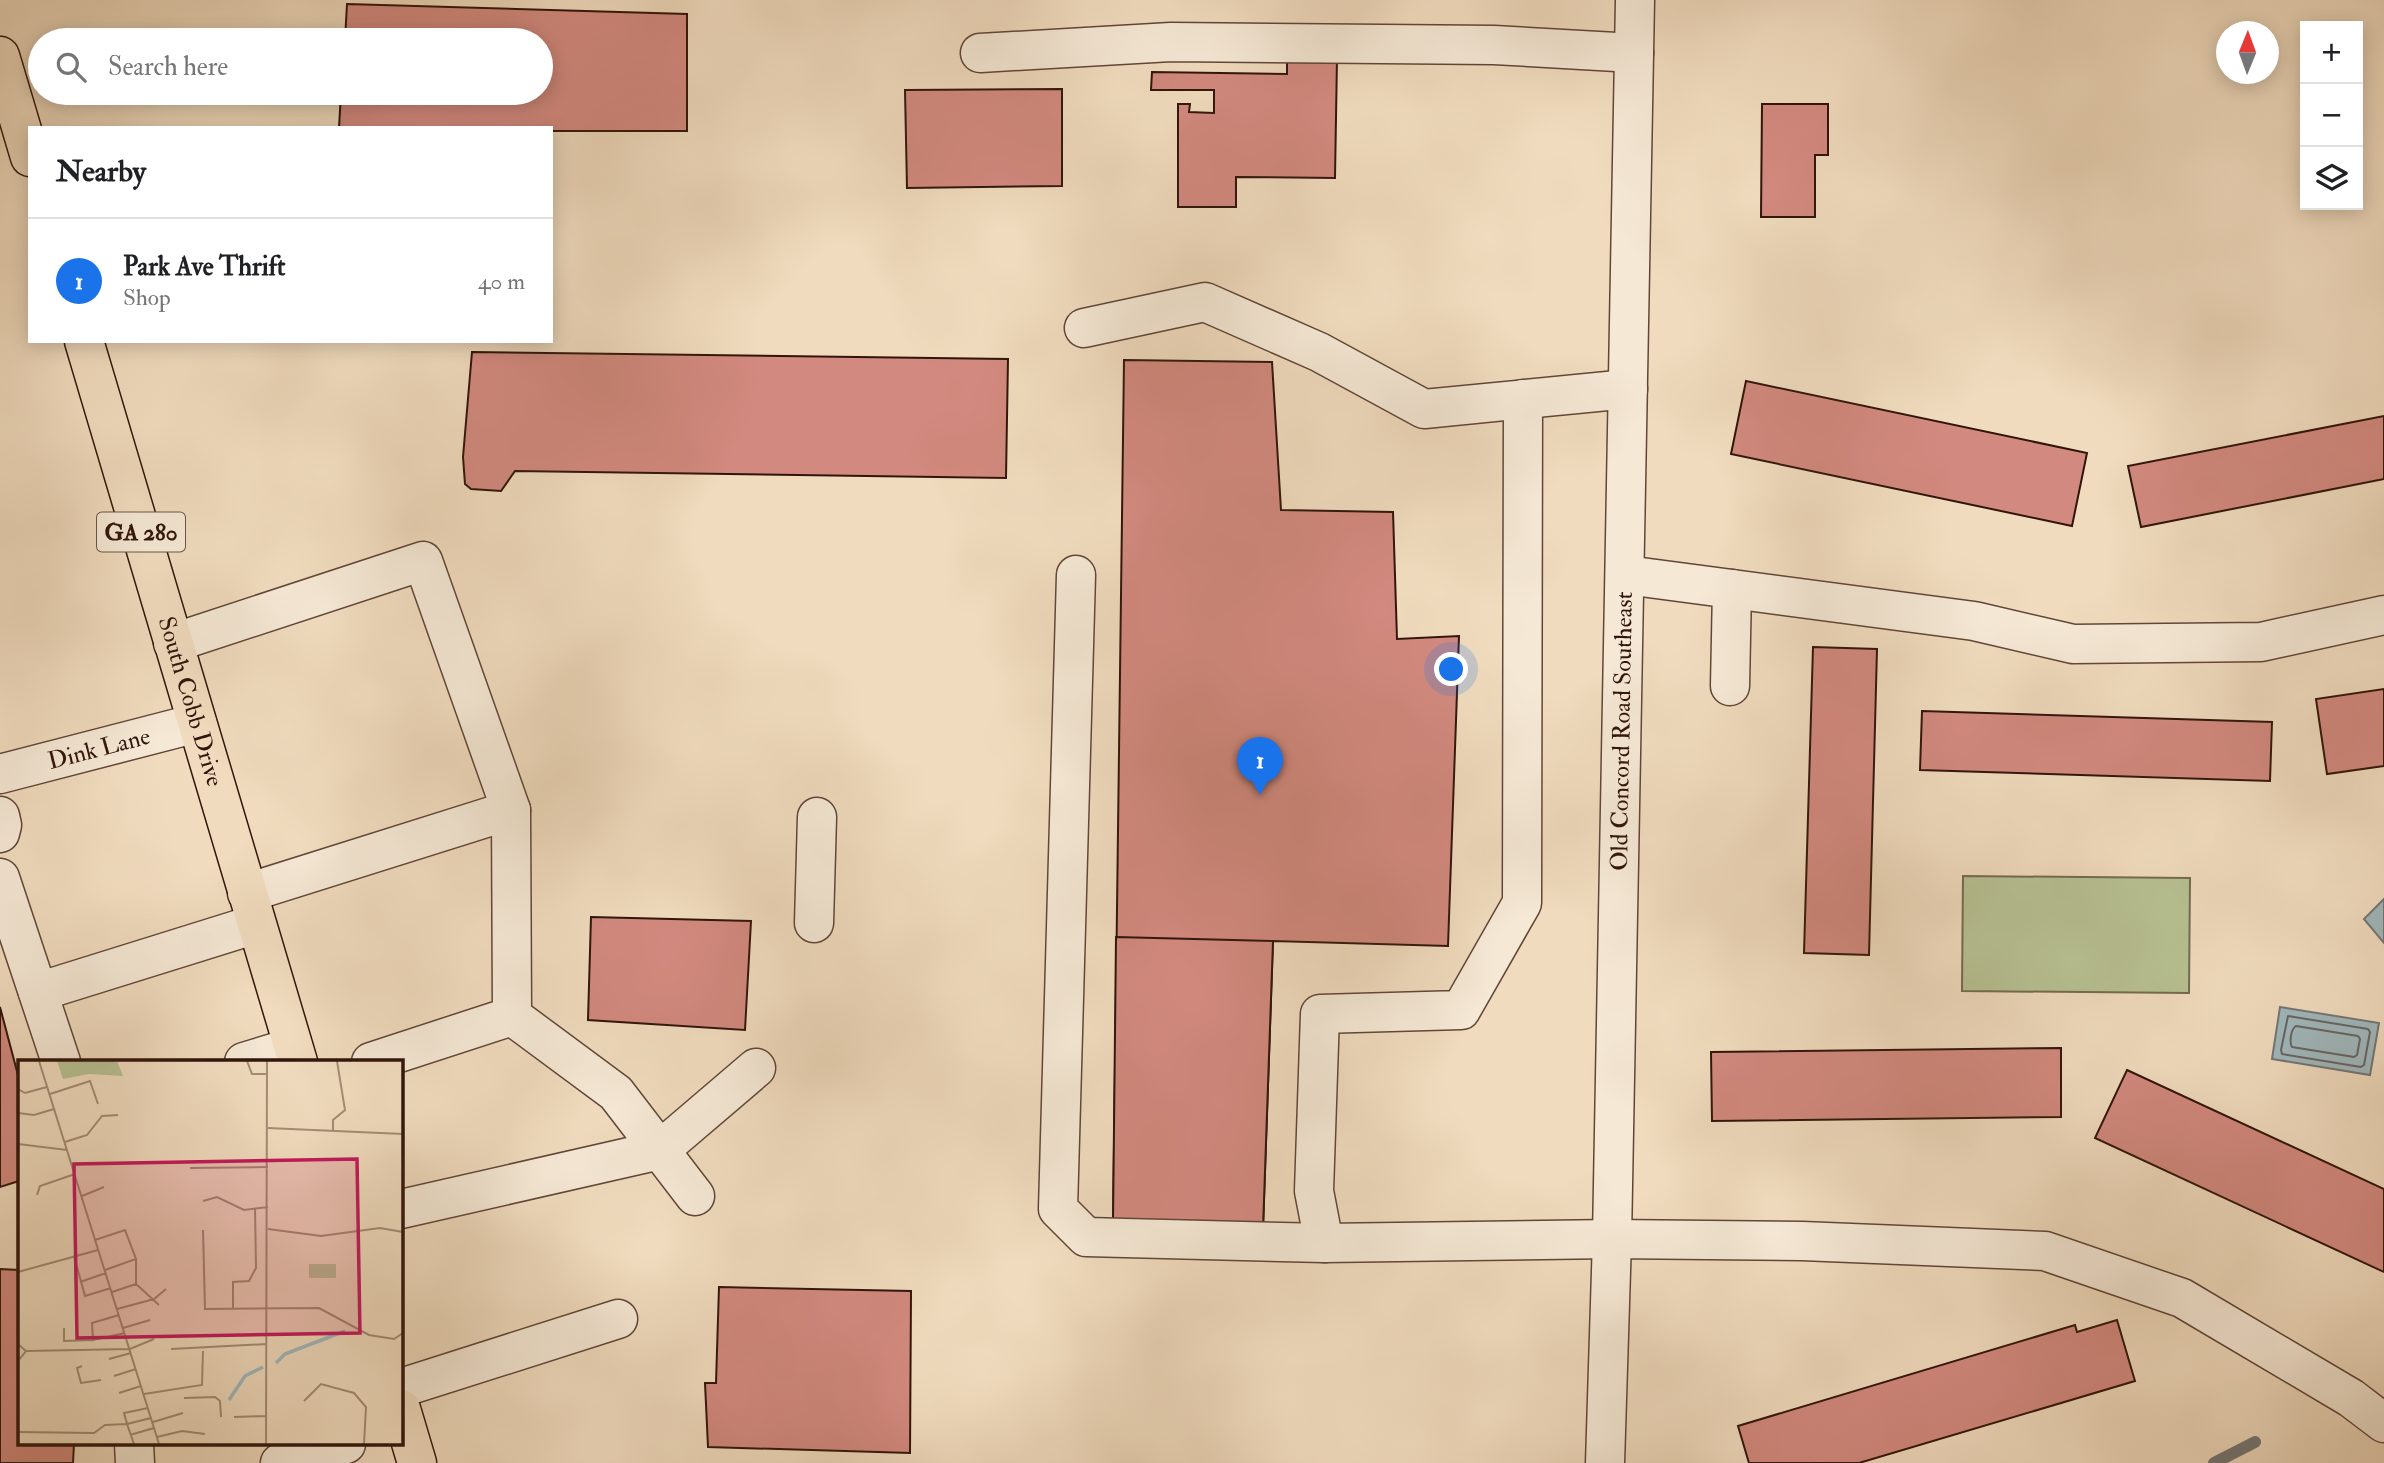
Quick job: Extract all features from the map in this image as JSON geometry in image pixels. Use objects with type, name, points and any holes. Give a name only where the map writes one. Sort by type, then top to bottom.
[{"type":"main road","points":[[3,78],[28,151]]},
{"type":"main road","name":"South Cobb Drive","points":[[85,343],[295,1055]]},
{"type":"main road","points":[[402,1421],[417,1463]]},
{"type":"street","name":"Old Concord Road Southeast","points":[[1605,1463],[1626,575],[1634,0]]},
{"type":"street","points":[[980,53],[1171,42],[1494,45],[1634,52]]},
{"type":"street","points":[[1084,328],[1205,302],[1319,352],[1424,409],[1628,389]]},
{"type":"street","points":[[1324,1242],[1314,1191],[1320,1014],[1461,1010],[1522,903],[1524,399]]},
{"type":"street","points":[[173,643],[423,561],[511,810],[512,1016]]},
{"type":"street","points":[[1076,575],[1058,1209],[1086,1237],[1324,1242],[1612,1239],[1802,1241],[2045,1251],[2182,1298],[2351,1398],[2384,1423]]},
{"type":"street","points":[[1626,575],[1974,621],[2073,643],[2261,642],[2384,615]]},
{"type":"street","points":[[1730,686],[1732,589]]},
{"type":"street","name":"Dink Lane","points":[[0,774],[197,723]]},
{"type":"street","points":[[38,992],[511,810]]},
{"type":"street","points":[[0,816],[0,833]]},
{"type":"street","points":[[814,923],[817,817]]},
{"type":"street","points":[[0,878],[60,1060]]},
{"type":"street","points":[[377,1060],[512,1016]]},
{"type":"street","points":[[512,1016],[617,1093],[695,1196]]},
{"type":"street","points":[[259,1060],[295,1055]]},
{"type":"street","points":[[402,1209],[660,1150],[756,1068]]},
{"type":"street","points":[[402,1388],[618,1319]]},
{"type":"street","points":[[280,1463],[339,1446]]},
{"type":"green space","points":[[1963,876],[2190,878],[2189,993],[1962,991]]},
{"type":"water","points":[[2384,899],[2384,943],[2364,919]]},
{"type":"water","points":[[2280,1007],[2379,1023],[2370,1075],[2272,1059]]},
{"type":"building","points":[[347,4],[687,14],[687,131],[553,131],[553,126],[339,126],[340,105],[553,105],[553,28],[346,28]]},
{"type":"building","points":[[1287,58],[1337,58],[1335,178],[1236,177],[1236,207],[1178,207],[1178,104],[1190,104],[1189,112],[1214,113],[1214,90],[1151,90],[1152,72],[1287,74]]},
{"type":"building","points":[[1062,89],[1062,186],[907,188],[905,90]]},
{"type":"building","points":[[1762,104],[1828,104],[1828,155],[1815,155],[1815,217],[1761,217]]},
{"type":"building","points":[[472,352],[1008,359],[1006,478],[515,471],[501,491],[471,489],[465,484],[463,457]]},
{"type":"building","points":[[1124,360],[1272,362],[1281,510],[1393,512],[1397,639],[1459,636],[1448,946],[1273,941],[1263,1229],[1113,1223]]},
{"type":"building","points":[[1746,381],[2087,453],[2072,526],[1731,454]]},
{"type":"building","points":[[2384,416],[2384,479],[2141,527],[2128,466]]},
{"type":"building","points":[[1813,647],[1877,649],[1869,955],[1804,953]]},
{"type":"building","points":[[2384,689],[2384,766],[2327,774],[2316,699]]},
{"type":"building","points":[[1922,711],[2272,722],[2270,781],[1920,770]]},
{"type":"building","points":[[591,917],[751,921],[745,1030],[588,1020]]},
{"type":"building","points":[[1116,937],[1273,941],[1263,1229],[1113,1223]]},
{"type":"building","points":[[0,1007],[18,1075],[18,1181],[0,1187]]},
{"type":"building","points":[[2061,1048],[2061,1117],[1712,1121],[1711,1052]]},
{"type":"building","points":[[2127,1070],[2384,1189],[2384,1272],[2095,1138]]},
{"type":"building","points":[[0,1269],[18,1270],[18,1446],[74,1446],[73,1463],[0,1463]]},
{"type":"building","points":[[719,1287],[911,1291],[910,1453],[708,1447],[705,1383],[716,1383]]},
{"type":"building","points":[[2117,1320],[2135,1381],[1859,1463],[1749,1463],[1738,1426],[2075,1325],[2077,1332]]},
{"type":"waterway","points":[[2214,1463],[2255,1442]]},
{"type":"place","name":"Park Ave Thrift","points":[[1260,795]]}]
